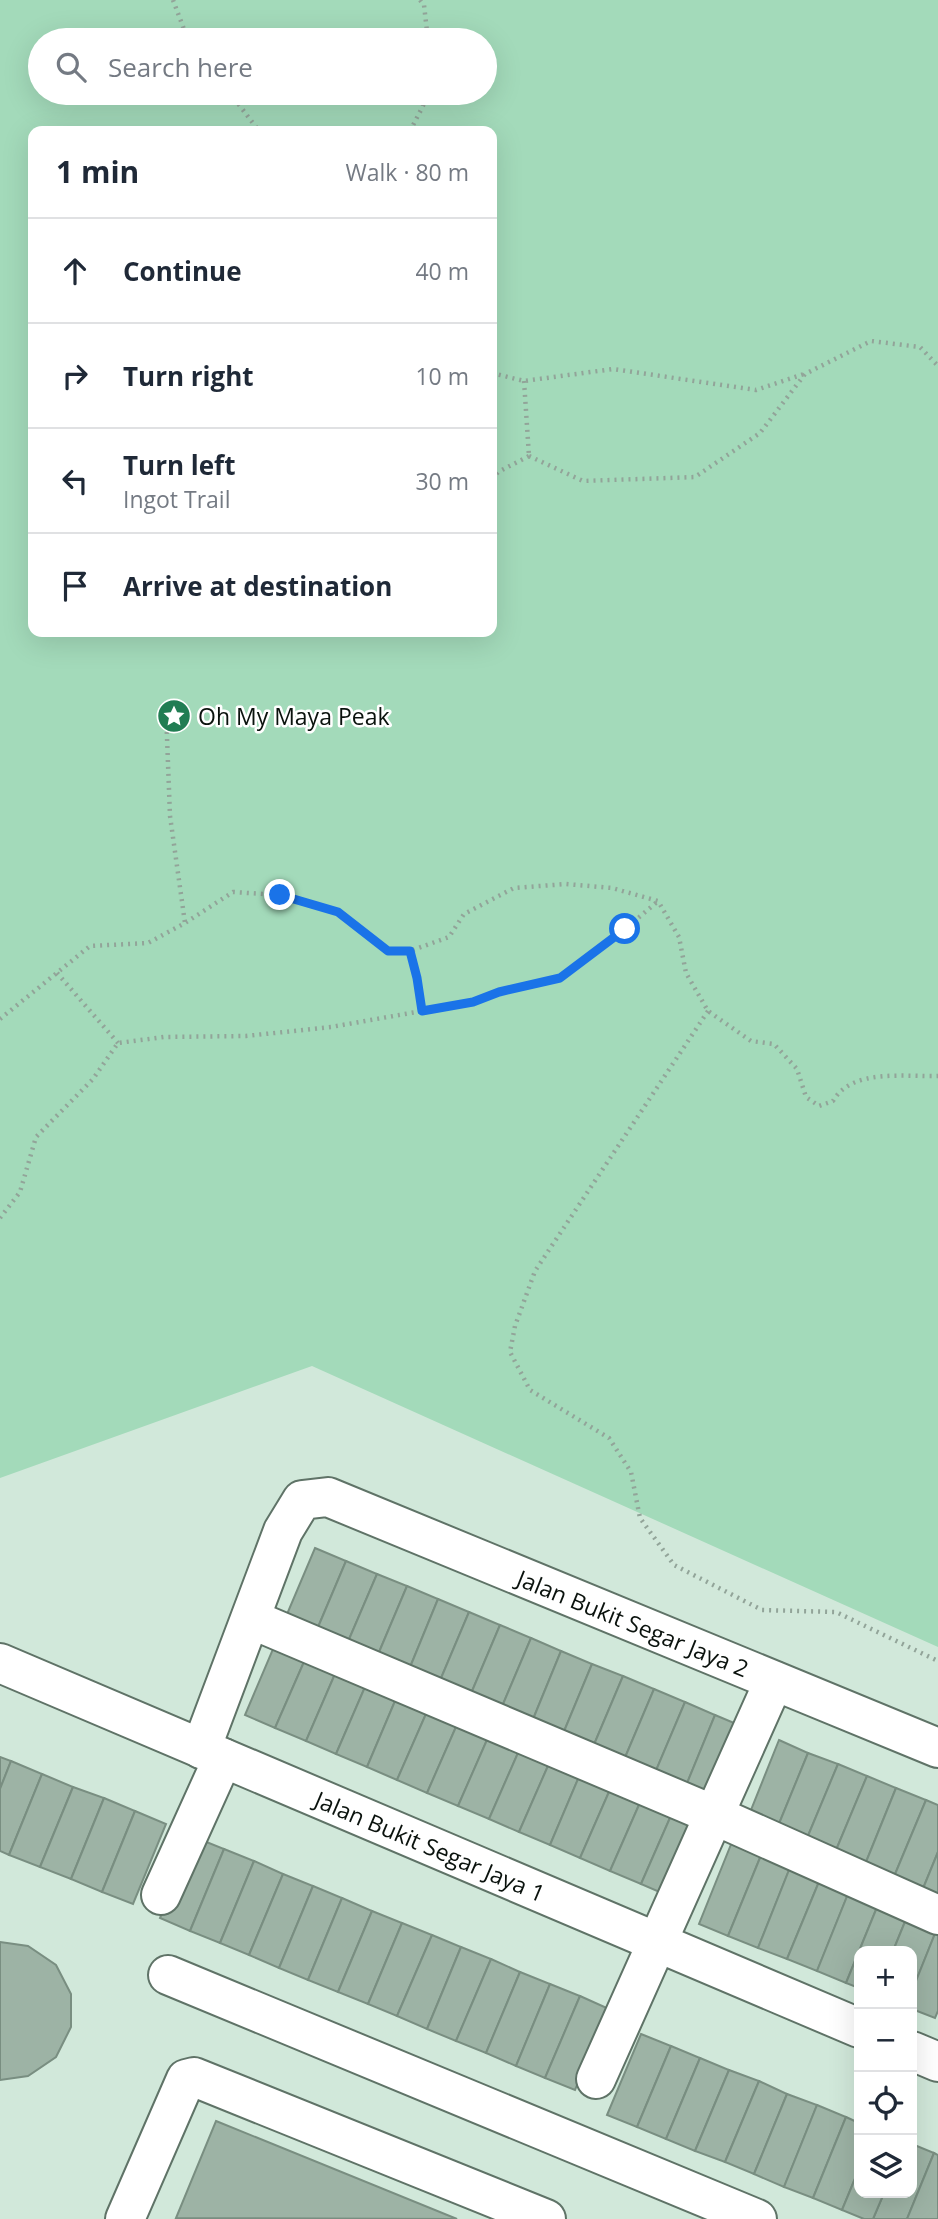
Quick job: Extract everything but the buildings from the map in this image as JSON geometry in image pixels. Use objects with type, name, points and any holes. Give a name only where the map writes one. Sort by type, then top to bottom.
[{"type":"street","name":"Jalan Bukit Segar Jaya 2","points":[[251,1619],[283,1531],[302,1500],[328,1497],[938,1748]]},
{"type":"street","points":[[161,1895],[212,1754],[251,1619],[714,1815],[938,1915]]},
{"type":"street","name":"Jalan Bukit Segar Jaya 1","points":[[0,1663],[854,2026]]},
{"type":"street","points":[[596,2079],[774,1681]]},
{"type":"street","points":[[168,1975],[757,2219]]},
{"type":"street","points":[[917,2053],[938,2062]]},
{"type":"street","points":[[125,2219],[186,2079],[194,2077],[546,2219]]},
{"type":"path","points":[[173,0],[184,28]]},
{"type":"path","points":[[420,0],[424,5],[427,28]]},
{"type":"path","points":[[239,105],[255,126]]},
{"type":"path","points":[[413,126],[423,105]]},
{"type":"path","points":[[497,374],[524,381],[613,369],[756,390],[805,374],[871,341],[920,347],[938,366]]},
{"type":"path","points":[[529,456],[583,481],[695,477],[760,433],[805,374]]},
{"type":"path","points":[[524,381],[529,456]]},
{"type":"path","points":[[497,473],[529,456]]},
{"type":"path","points":[[166,711],[170,816],[185,923]]},
{"type":"path","points":[[0,1019],[90,946],[148,943],[233,892],[280,895],[338,912],[388,951],[410,951],[449,937],[464,914],[514,888],[565,884],[612,888],[658,901],[679,937],[686,973],[708,1011],[751,1041],[775,1044],[797,1069],[806,1097],[819,1106],[834,1101],[840,1090],[870,1077],[938,1076]]},
{"type":"path","points":[[0,1218],[20,1192],[36,1137],[93,1079],[118,1043],[164,1037],[246,1036],[331,1027],[473,1002],[499,992],[560,978],[609,943],[658,901]]},
{"type":"path","points":[[410,951],[422,1011]]},
{"type":"path","points":[[57,973],[118,1043]]},
{"type":"path","points":[[708,1011],[535,1271],[515,1326],[510,1352],[530,1390],[609,1438],[631,1472],[640,1518],[674,1565],[762,1610],[836,1612],[938,1661]]},
{"type":"green space","points":[[0,0],[938,0],[938,1647],[312,1366],[0,1478]]},
{"type":"place","name":"Oh My Maya Peak","points":[[174,716]]},
{"type":"route","points":[[280,895],[338,912],[388,951],[410,951],[422,1011],[473,1002],[499,992],[560,978],[625,929]]}]
